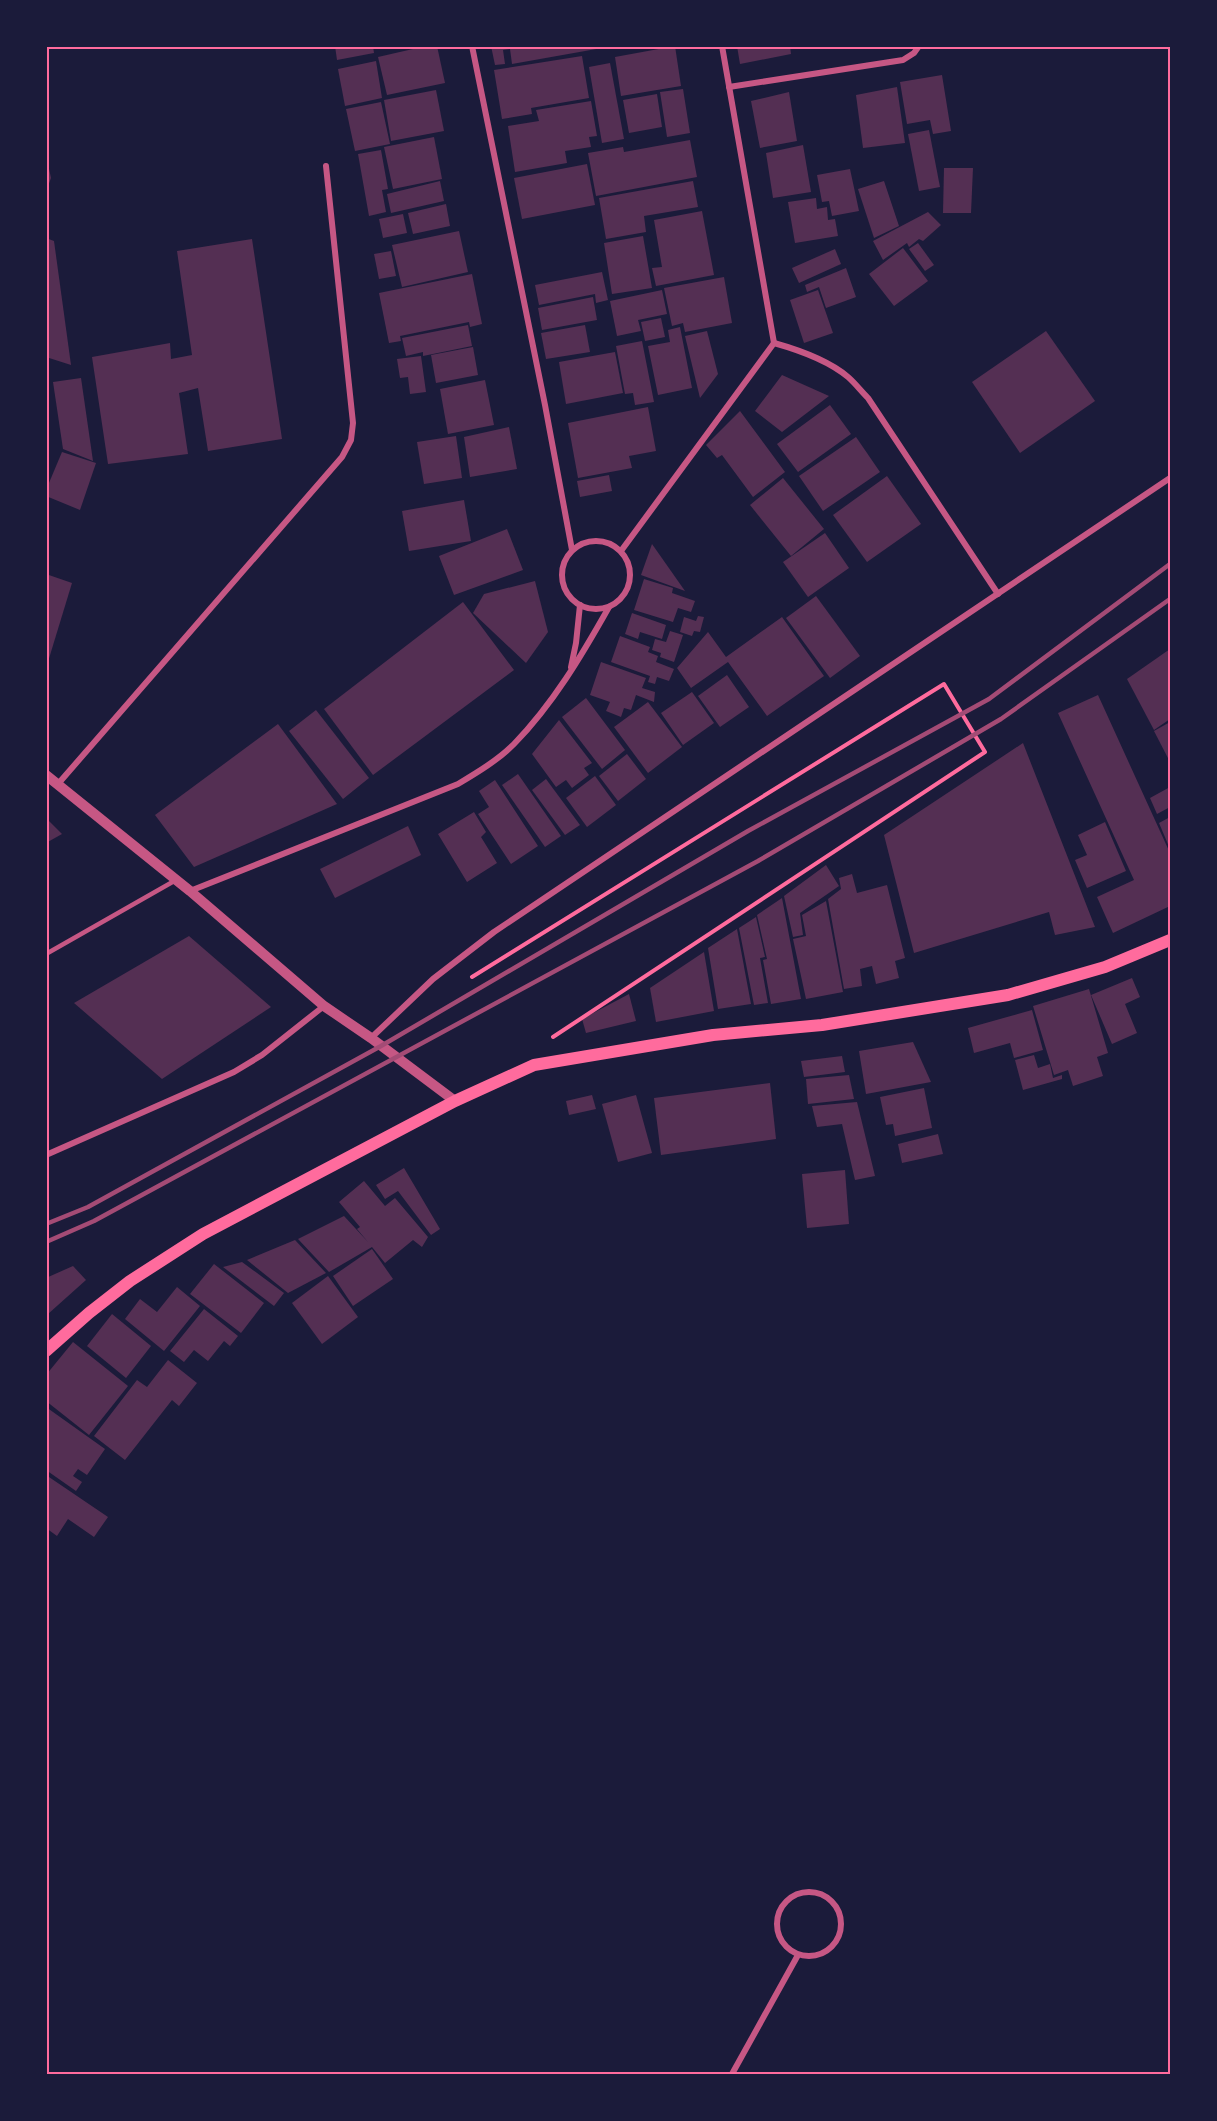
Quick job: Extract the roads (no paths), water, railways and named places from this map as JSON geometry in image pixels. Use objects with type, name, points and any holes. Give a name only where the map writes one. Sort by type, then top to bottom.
[{"type":"main road","points":[[46,1351],[130,1281],[203,1234],[455,1101],[534,1065],[713,1035],[822,1025],[1008,995],[1105,967],[1170,940]]},
{"type":"street","points":[[472,46],[543,393],[572,550]]},
{"type":"street","points":[[621,551],[774,343],[722,46]]},
{"type":"street","points":[[729,87],[903,60],[914,53],[919,46]]},
{"type":"street","points":[[58,784],[342,457],[351,440],[353,423],[326,166]]},
{"type":"street","points":[[774,343],[801,351],[835,368],[848,377],[868,398],[998,594]]},
{"type":"street","points":[[371,1038],[433,979],[494,932],[1170,478]]},
{"type":"street","points":[[190,891],[458,784],[486,767],[513,745],[538,716],[569,673],[609,607],[618,601],[629,582],[630,571],[621,551],[612,544],[602,541],[591,540],[580,543],[565,559],[561,580],[565,590],[571,599],[590,609],[609,607]]},
{"type":"street","points":[[569,673],[576,644],[580,605]]},
{"type":"street","points":[[46,775],[177,880],[324,1006],[455,1101]]},
{"type":"street","points":[[46,1155],[234,1072],[262,1055],[324,1006]]},
{"type":"street","points":[[806,1892],[817,1893],[826,1898],[837,1910],[840,1931],[836,1941],[824,1952],[809,1956],[798,1955],[782,1942],[777,1928],[778,1918],[784,1904],[792,1898],[806,1892]]},
{"type":"street","points":[[732,2074],[798,1955]]},
{"type":"lane","points":[[46,954],[177,880]]},
{"type":"railway","points":[[46,1224],[88,1207],[381,1046],[748,831],[989,699],[1170,564]]},
{"type":"railway","points":[[46,1242],[94,1221],[758,861],[1001,719],[1170,599]]}]
